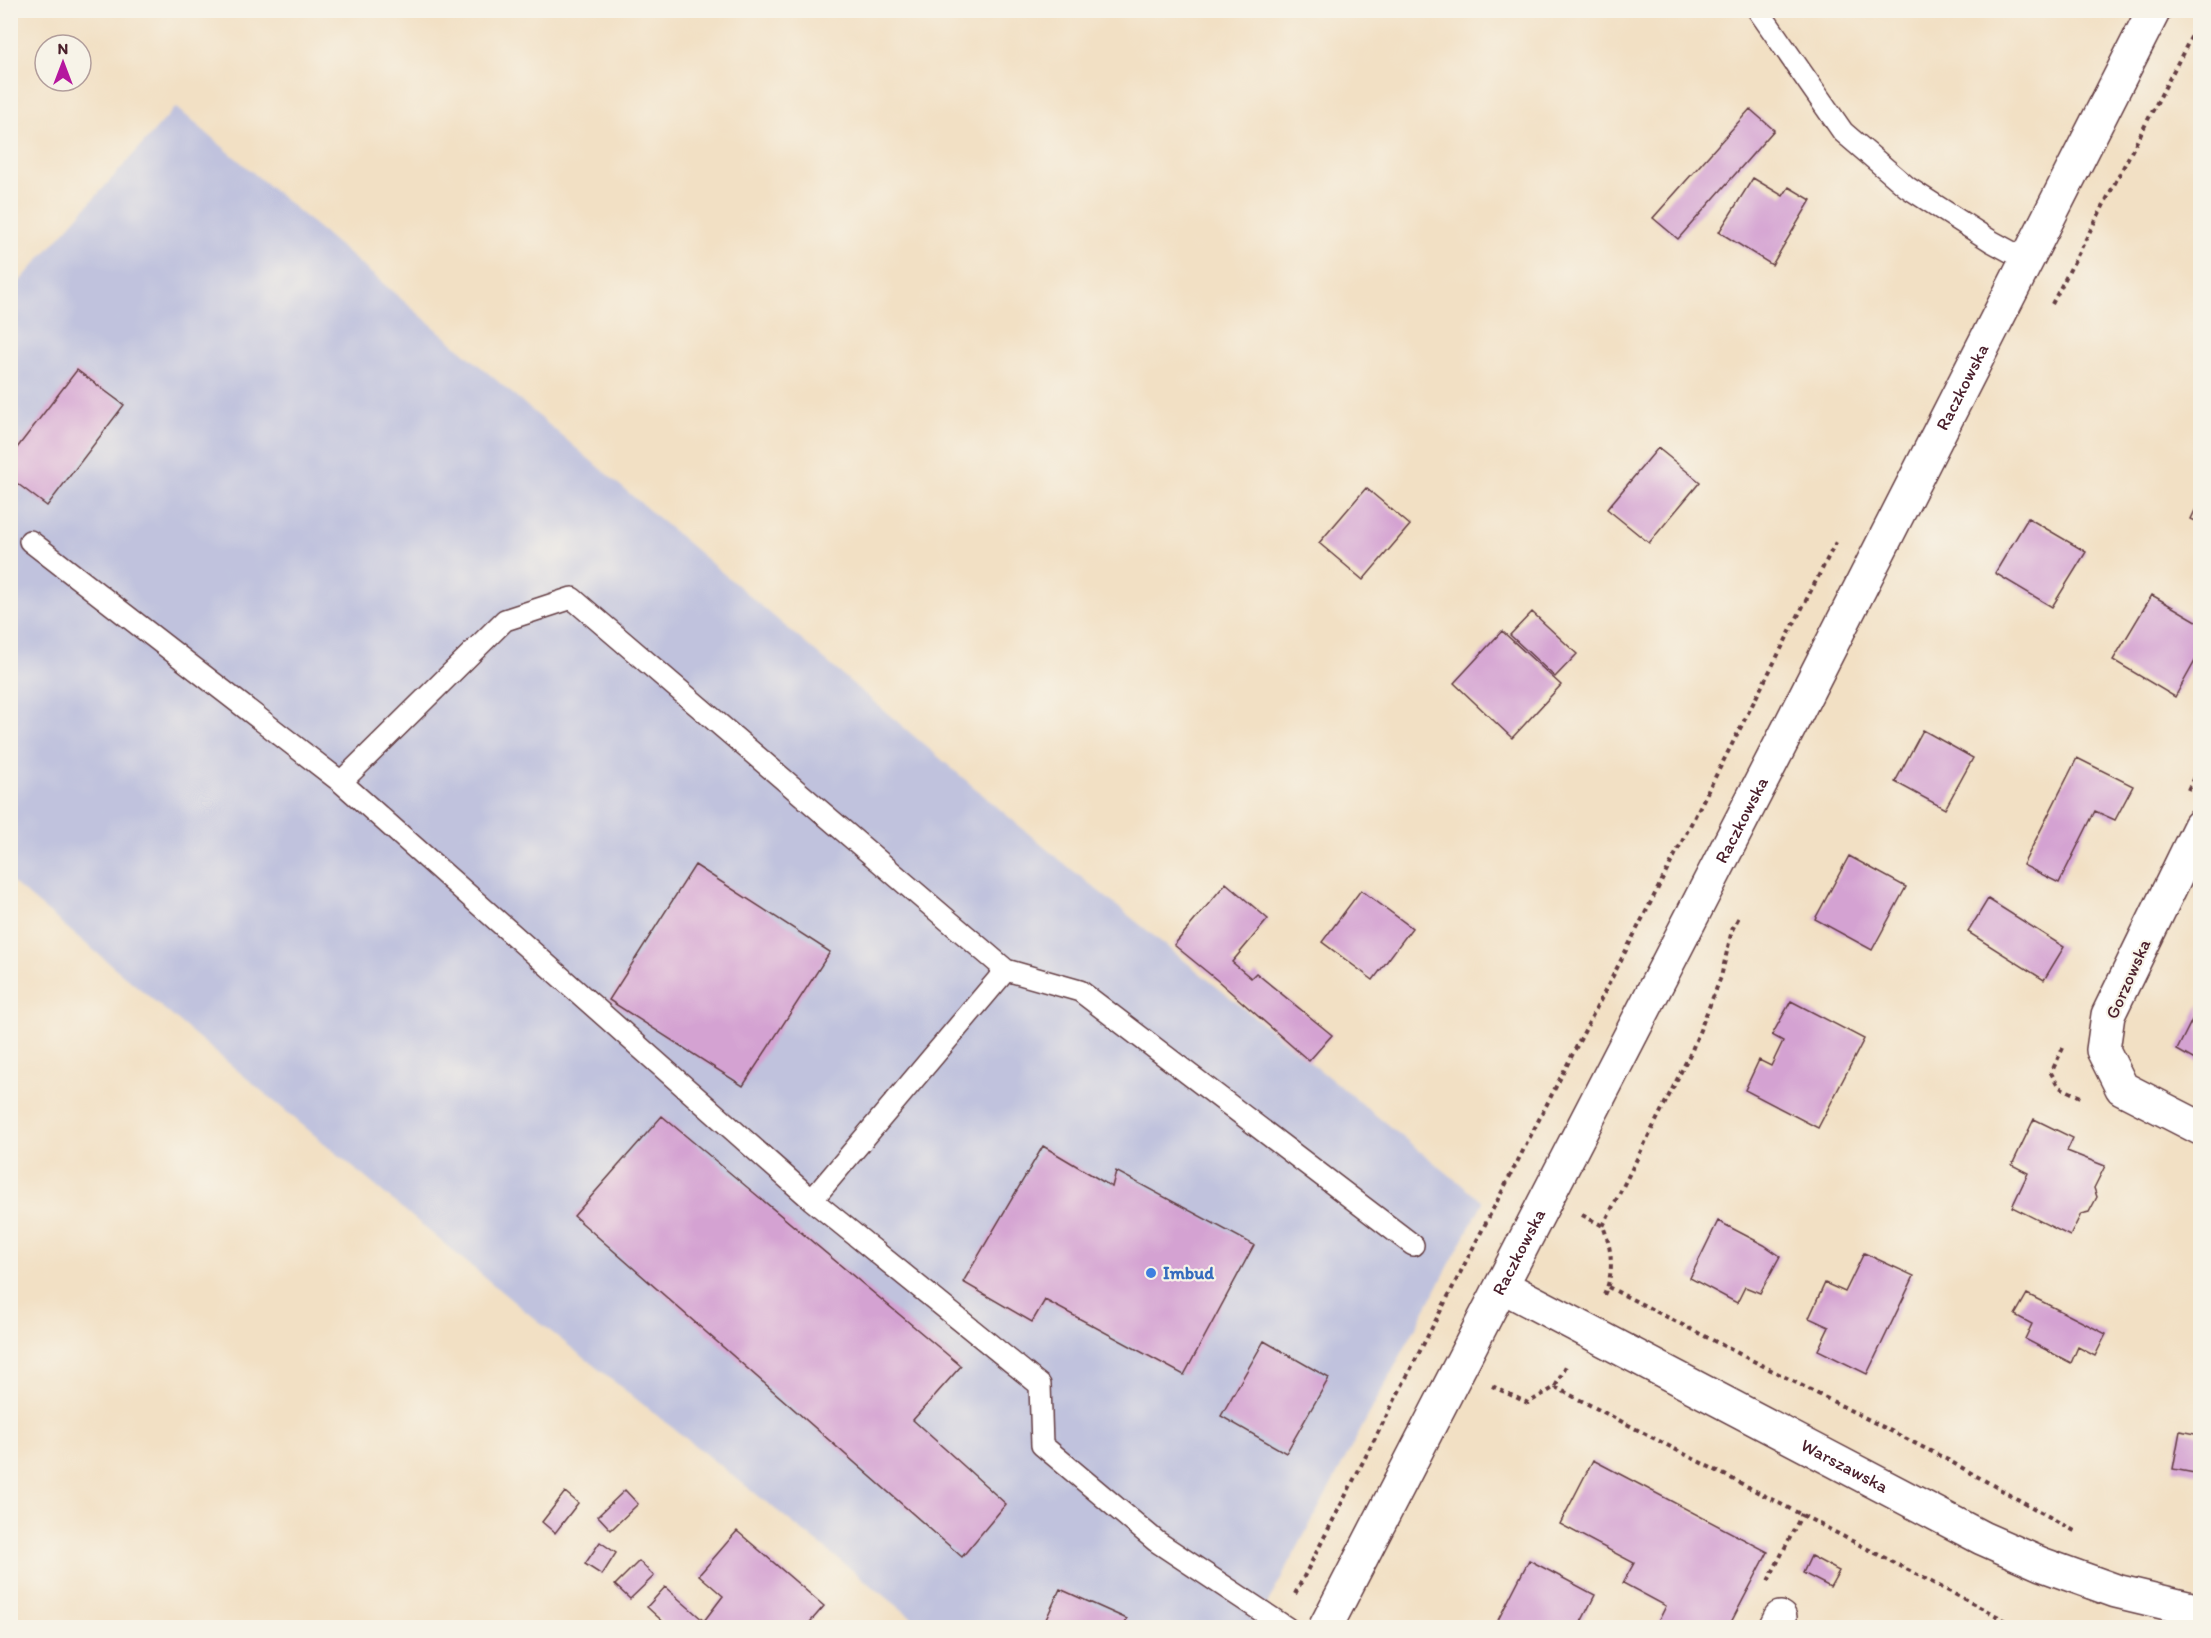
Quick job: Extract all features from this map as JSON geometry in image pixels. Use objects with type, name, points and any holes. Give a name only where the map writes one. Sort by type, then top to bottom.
[{"type":"street","name":"Raczkowska","points":[[1325,1628],[1785,736],[2154,10]]},
{"type":"street","name":"Gorzowska","points":[[2200,826],[2108,1015],[2103,1050],[2122,1088],[2200,1128]]},
{"type":"street","name":"Warszawska","points":[[1502,1286],[1982,1538],[2041,1564],[2116,1591],[2200,1611]]},
{"type":"lane","points":[[1758,10],[1843,132],[1907,187],[2026,261]]},
{"type":"lane","points":[[30,541],[341,782],[812,1200],[1040,1385],[1042,1445],[1156,1541],[1283,1625]]},
{"type":"lane","points":[[341,782],[505,620],[572,598],[1006,970],[1080,991],[1413,1245]]},
{"type":"lane","points":[[812,1200],[1006,970]]},
{"type":"path","points":[[2047,313],[2200,20]]},
{"type":"path","points":[[1283,1625],[1839,538]]},
{"type":"path","points":[[1603,1226],[1692,1050],[1721,977],[1732,930],[1743,909]]},
{"type":"path","points":[[1608,1287],[1948,1460],[2081,1535]]},
{"type":"path","points":[[1555,1387],[2020,1628]]},
{"type":"path","points":[[1765,1586],[1802,1514]]},
{"type":"shaded area","points":[[176,107],[1050,852],[1483,1202],[1255,1627],[924,1627],[520,1307],[11,881],[11,291]]},
{"type":"building","points":[[1750,109],[1774,130],[1678,239],[1653,218]]},
{"type":"building","points":[[1753,178],[1783,196],[1789,187],[1811,200],[1772,265],[1719,232]]},
{"type":"building","points":[[77,370],[124,405],[47,506],[10,478],[10,457]]},
{"type":"building","points":[[1658,448],[1700,482],[1649,543],[1607,509]]},
{"type":"building","points":[[1366,488],[1410,525],[1363,580],[1319,543]]},
{"type":"building","points":[[2200,500],[2200,523],[2191,519]]},
{"type":"building","points":[[2028,518],[2086,552],[2052,607],[1995,573]]},
{"type":"building","points":[[2152,595],[2200,623],[2200,652],[2175,697],[2113,660]]},
{"type":"building","points":[[1532,612],[1577,654],[1555,677],[1510,635]]},
{"type":"building","points":[[1502,631],[1561,685],[1512,738],[1454,683]]},
{"type":"building","points":[[1923,730],[1973,758],[1945,809],[1895,782]]},
{"type":"building","points":[[2077,758],[2133,786],[2115,820],[2095,811],[2059,883],[2023,865]]},
{"type":"building","points":[[1849,856],[1906,887],[1872,950],[1815,919]]},
{"type":"building","points":[[695,865],[830,952],[743,1086],[609,1000]]},
{"type":"building","points":[[1226,883],[1268,919],[1232,962],[1251,978],[1256,973],[1332,1035],[1309,1061],[1174,945]]},
{"type":"building","points":[[1361,890],[1412,928],[1373,980],[1322,942]]},
{"type":"building","points":[[1988,899],[2064,947],[2044,980],[1968,932]]},
{"type":"building","points":[[1791,1001],[1864,1039],[1818,1128],[1745,1090],[1759,1060],[1771,1066],[1783,1041],[1772,1035]]},
{"type":"building","points":[[2200,1004],[2200,1063],[2177,1050]]},
{"type":"building","points":[[662,1116],[961,1366],[913,1420],[1006,1504],[962,1557],[574,1216]]},
{"type":"building","points":[[2034,1119],[2073,1138],[2067,1151],[2105,1166],[2094,1188],[2097,1197],[2089,1212],[2081,1214],[2070,1236],[2012,1207],[2028,1173],[2012,1165]]},
{"type":"building","name":"Imbud","points":[[1043,1146],[1112,1187],[1116,1171],[1254,1245],[1184,1375],[1045,1300],[1032,1322],[963,1282]]},
{"type":"building","points":[[1718,1221],[1780,1256],[1760,1293],[1745,1287],[1737,1303],[1690,1278]]},
{"type":"building","points":[[1864,1253],[1914,1276],[1867,1374],[1818,1350],[1829,1327],[1809,1318],[1825,1283],[1845,1292]]},
{"type":"building","points":[[2027,1294],[2106,1334],[2095,1356],[2078,1347],[2071,1363],[2025,1339],[2032,1324],[2015,1315]]},
{"type":"building","points":[[1264,1341],[1329,1378],[1286,1453],[1221,1416]]},
{"type":"building","points":[[2180,1431],[2200,1435],[2200,1474],[2173,1469]]},
{"type":"building","points":[[1593,1460],[1768,1552],[1728,1628],[1655,1628],[1666,1606],[1623,1583],[1634,1563],[1560,1524]]},
{"type":"building","points":[[625,1490],[638,1504],[611,1530],[598,1516]]},
{"type":"building","points":[[565,1492],[578,1503],[555,1533],[542,1522]]},
{"type":"building","points":[[737,1531],[824,1606],[805,1628],[712,1628],[704,1621],[723,1596],[699,1575]]},
{"type":"building","points":[[600,1542],[616,1553],[602,1575],[585,1564]]},
{"type":"building","points":[[1811,1556],[1839,1571],[1830,1587],[1803,1573]]},
{"type":"building","points":[[1529,1560],[1595,1595],[1578,1628],[1494,1628]]},
{"type":"building","points":[[639,1561],[654,1576],[630,1599],[615,1585]]},
{"type":"building","points":[[665,1587],[704,1621],[698,1628],[670,1628],[647,1607]]},
{"type":"building","points":[[1060,1589],[1127,1619],[1123,1628],[1042,1628]]},
{"type":"place","name":"Imbud","points":[[1151,1273]]}]
